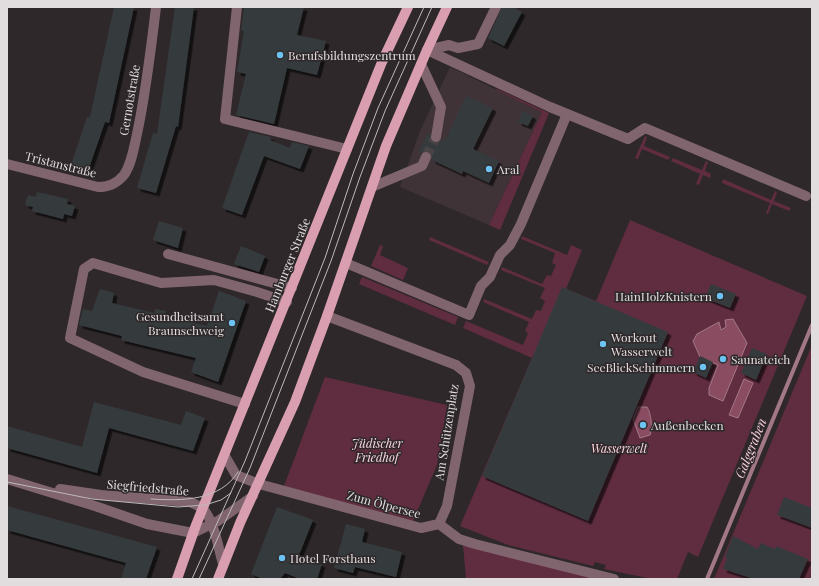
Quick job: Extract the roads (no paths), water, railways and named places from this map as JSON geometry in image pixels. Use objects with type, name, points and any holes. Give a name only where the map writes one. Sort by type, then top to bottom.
[{"type":"main road","name":"Hamburger Straße","points":[[177,579],[193,533],[204,509],[382,62],[408,7]]},
{"type":"main road","points":[[218,579],[223,564],[294,402],[327,316],[386,146],[420,64],[447,7]]},
{"type":"street","name":"Gernotstraße","points":[[108,187],[118,181],[125,173],[132,155],[141,116],[156,7]]},
{"type":"street","points":[[237,7],[225,119],[347,149]]},
{"type":"street","points":[[427,50],[449,45],[458,48],[478,44],[496,7]]},
{"type":"street","points":[[427,50],[567,114],[628,139],[645,128],[806,196]]},
{"type":"street","points":[[420,64],[441,107],[436,137]]},
{"type":"street","points":[[346,263],[469,315],[481,286],[490,277],[500,255],[510,245],[521,224],[567,114]]},
{"type":"street","points":[[372,187],[422,166],[426,157]]},
{"type":"street","name":"Tristanstraße","points":[[7,164],[83,184],[108,187]]},
{"type":"street","points":[[168,254],[292,288]]},
{"type":"street","points":[[245,404],[143,372],[70,338],[84,269],[93,263],[161,283],[214,280],[287,302]]},
{"type":"street","name":"Am Schützenplatz","points":[[327,316],[456,364],[466,373],[470,386],[447,506],[439,524]]},
{"type":"street","name":"Zum Ölpersee","points":[[225,456],[236,476],[259,484],[421,528],[439,524]]},
{"type":"street","name":"Siegfriedstraße","points":[[7,479],[30,485],[147,524],[193,533]]},
{"type":"street","name":"Siegfriedstraße","points":[[30,485],[119,496],[190,502],[204,509]]},
{"type":"street","points":[[116,513],[115,501],[119,496]]},
{"type":"street","points":[[193,533],[212,525],[253,496]]},
{"type":"street","points":[[204,509],[212,525],[223,564]]},
{"type":"street","points":[[439,524],[460,538],[475,544],[614,579]]},
{"type":"waterway","name":"Galggraben","points":[[707,579],[812,325]]},
{"type":"tunnel","points":[[426,157],[436,137]]},
{"type":"tram line","points":[[192,579],[245,461],[325,258],[353,174],[378,108],[424,7]]},
{"type":"tram line","points":[[199,579],[250,468],[331,261],[385,111],[432,7]]},
{"type":"tram line","points":[[151,499],[175,500],[211,494],[230,482],[238,472]]},
{"type":"tram line","points":[[7,482],[92,499],[178,507],[205,505],[221,500],[231,493]]},
{"type":"place","name":"Berufsbildungszentrum","points":[[280,55]]},
{"type":"place","name":"Aral","points":[[489,169]]},
{"type":"place","name":"HainHolzKnistern","points":[[720,296]]},
{"type":"place","name":"Gesundheitsamt Braunschweig","points":[[232,323]]},
{"type":"place","name":"Workout Wasserwelt","points":[[603,344]]},
{"type":"place","name":"Saunateich","points":[[723,359]]},
{"type":"place","name":"SeeBlickSchimmern","points":[[703,367]]},
{"type":"place","name":"Außenbecken","points":[[643,425]]},
{"type":"place","name":"Hotel Forsthaus","points":[[282,558]]},
{"type":"park label","name":"Wasserwelt","points":[[619,448]]},
{"type":"park label","name":"Jüdischer Friedhof","points":[[377,450]]}]
